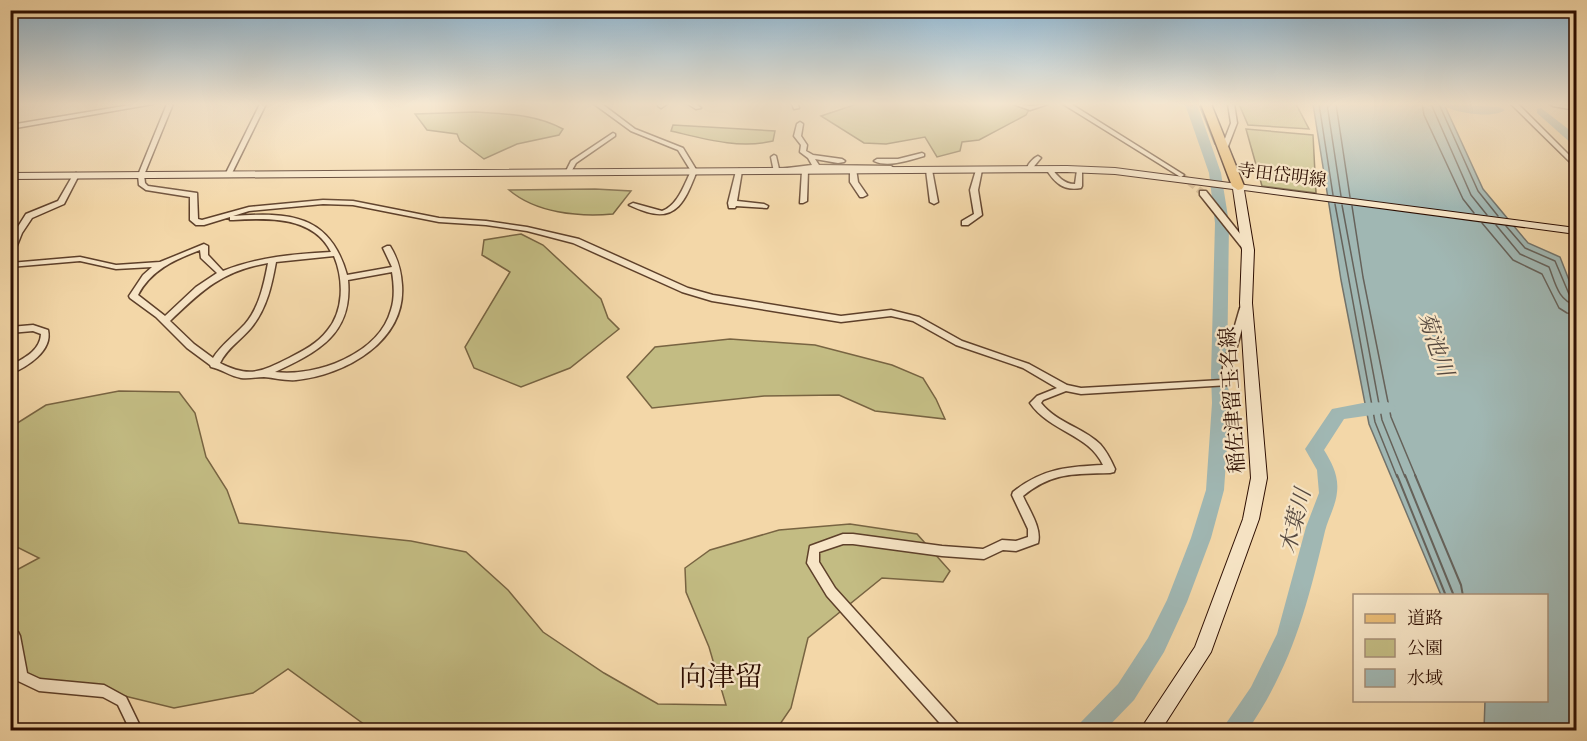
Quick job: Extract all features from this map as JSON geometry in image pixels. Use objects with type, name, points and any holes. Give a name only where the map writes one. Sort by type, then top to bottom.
[{"type":"main road","points":[[1220,139],[1245,187]]},
{"type":"main road","name":"寺田岱明線","points":[[10,176],[776,171],[810,168],[1115,171],[1204,188],[1222,184],[1576,231]]},
{"type":"main road","name":"稲佐津留玉名線","points":[[1150,730],[1202,652],[1251,519],[1259,478],[1246,303],[1248,250],[1245,187]]},
{"type":"street","points":[[156,139],[141,175],[142,186],[194,195],[194,220],[199,223],[263,216],[297,221],[318,230],[335,254],[345,278],[344,309],[331,334],[318,346],[263,374]]},
{"type":"street","points":[[230,173],[247,139]]},
{"type":"street","points":[[569,171],[573,162],[608,139]]},
{"type":"street","points":[[633,205],[662,213],[671,209],[682,195],[694,171],[681,149],[655,139]]},
{"type":"street","points":[[798,139],[804,145],[803,152],[806,156],[828,157],[832,164]]},
{"type":"street","points":[[1121,139],[1181,175]]},
{"type":"street","points":[[1224,149],[1229,139]]},
{"type":"street","points":[[1549,139],[1576,165]]},
{"type":"street","points":[[810,168],[832,164],[898,161],[922,155]]},
{"type":"street","points":[[774,157],[776,171]]},
{"type":"street","points":[[803,201],[812,158]]},
{"type":"street","points":[[1029,170],[1038,159]]},
{"type":"street","points":[[832,164],[902,170]]},
{"type":"street","points":[[1048,169],[1062,185],[1069,188],[1078,186],[1080,170]]},
{"type":"street","points":[[853,170],[854,182],[863,195]]},
{"type":"street","points":[[929,170],[934,202]]},
{"type":"street","points":[[965,223],[978,215],[974,190],[979,170]]},
{"type":"street","points":[[739,171],[732,204],[764,206]]},
{"type":"street","points":[[10,253],[14,234],[29,216],[61,202],[76,175]]},
{"type":"street","points":[[1204,188],[1248,250]]},
{"type":"street","points":[[199,223],[249,209],[323,202],[353,203],[439,220],[527,229],[576,241],[685,290],[712,298],[841,319],[891,313],[916,319],[959,343],[1026,366],[1065,388],[1099,392],[1226,383],[1227,367],[1246,303]]},
{"type":"street","points":[[10,265],[80,259],[116,267],[160,264],[204,246],[204,256],[222,274]]},
{"type":"street","points":[[160,264],[138,284],[133,296],[165,321],[172,330],[214,365],[239,374],[290,377],[310,374],[341,364],[370,347],[386,333],[394,319],[398,296],[395,260],[387,248]]},
{"type":"street","points":[[165,321],[222,274],[272,260],[335,254]]},
{"type":"street","points":[[214,365],[222,350],[248,326],[258,310],[272,260]]},
{"type":"street","points":[[345,278],[397,269]]},
{"type":"street","points":[[10,330],[40,328],[45,332],[46,339],[38,353],[10,371]]},
{"type":"street","points":[[954,730],[831,592],[813,563],[814,549],[843,539],[853,539],[984,554],[1002,544],[1016,546],[1034,540],[1033,529],[1017,495],[1037,478],[1058,472],[1110,469],[1106,457],[1084,436],[1047,418],[1035,403],[1040,398],[1065,388]]},
{"type":"street","points":[[10,633],[14,636],[22,677],[39,685],[104,691],[122,701],[136,730]]},
{"type":"green space","points":[[459,139],[542,139],[517,144],[484,159]]},
{"type":"green space","points":[[703,139],[773,139],[773,141],[747,144]]},
{"type":"green space","points":[[857,139],[916,139],[886,144],[864,143]]},
{"type":"green space","points":[[926,139],[982,139],[962,142],[960,151],[937,157]]},
{"type":"green space","points":[[1249,139],[1313,139],[1316,193],[1262,186]]},
{"type":"green space","points":[[509,190],[631,191],[613,214],[586,215],[558,212],[532,204]]},
{"type":"green space","points":[[521,234],[543,245],[601,299],[608,318],[619,329],[570,368],[521,387],[474,368],[465,347],[510,272],[482,255],[484,240]]},
{"type":"green space","points":[[730,339],[815,345],[892,365],[923,378],[945,419],[875,411],[839,395],[764,396],[652,408],[627,377],[655,347]]},
{"type":"green space","points":[[119,391],[179,392],[195,413],[206,457],[227,490],[239,523],[411,541],[466,552],[508,590],[543,632],[604,673],[658,704],[726,705],[709,647],[686,592],[685,568],[710,550],[779,530],[850,524],[917,534],[950,571],[943,582],[882,578],[808,638],[791,708],[776,730],[372,730],[288,669],[253,693],[174,708],[104,691],[22,677],[11,633],[11,573],[39,558],[19,548],[11,548],[11,427],[46,405]]},
{"type":"water","name":"菊池川","points":[[1319,139],[1460,139],[1483,189],[1528,243],[1560,257],[1576,298],[1576,730],[1484,730],[1485,702],[1548,702],[1548,594],[1441,594],[1369,424],[1341,280]]},
{"type":"waterway","points":[[1089,730],[1126,692],[1156,645],[1177,602],[1201,538],[1215,490],[1221,403],[1219,375],[1223,252],[1222,223],[1215,173],[1203,139]]},
{"type":"waterway","points":[[1213,139],[1215,144]]},
{"type":"waterway","name":"木葉川","points":[[1235,730],[1259,695],[1287,636],[1298,600],[1316,527],[1328,493],[1326,470],[1314,449],[1330,429],[1338,414],[1363,409],[1387,408]]},
{"type":"tunnel","points":[[1181,175],[1203,193]]},
{"type":"district","name":"向津留","points":[[721,676]]}]
